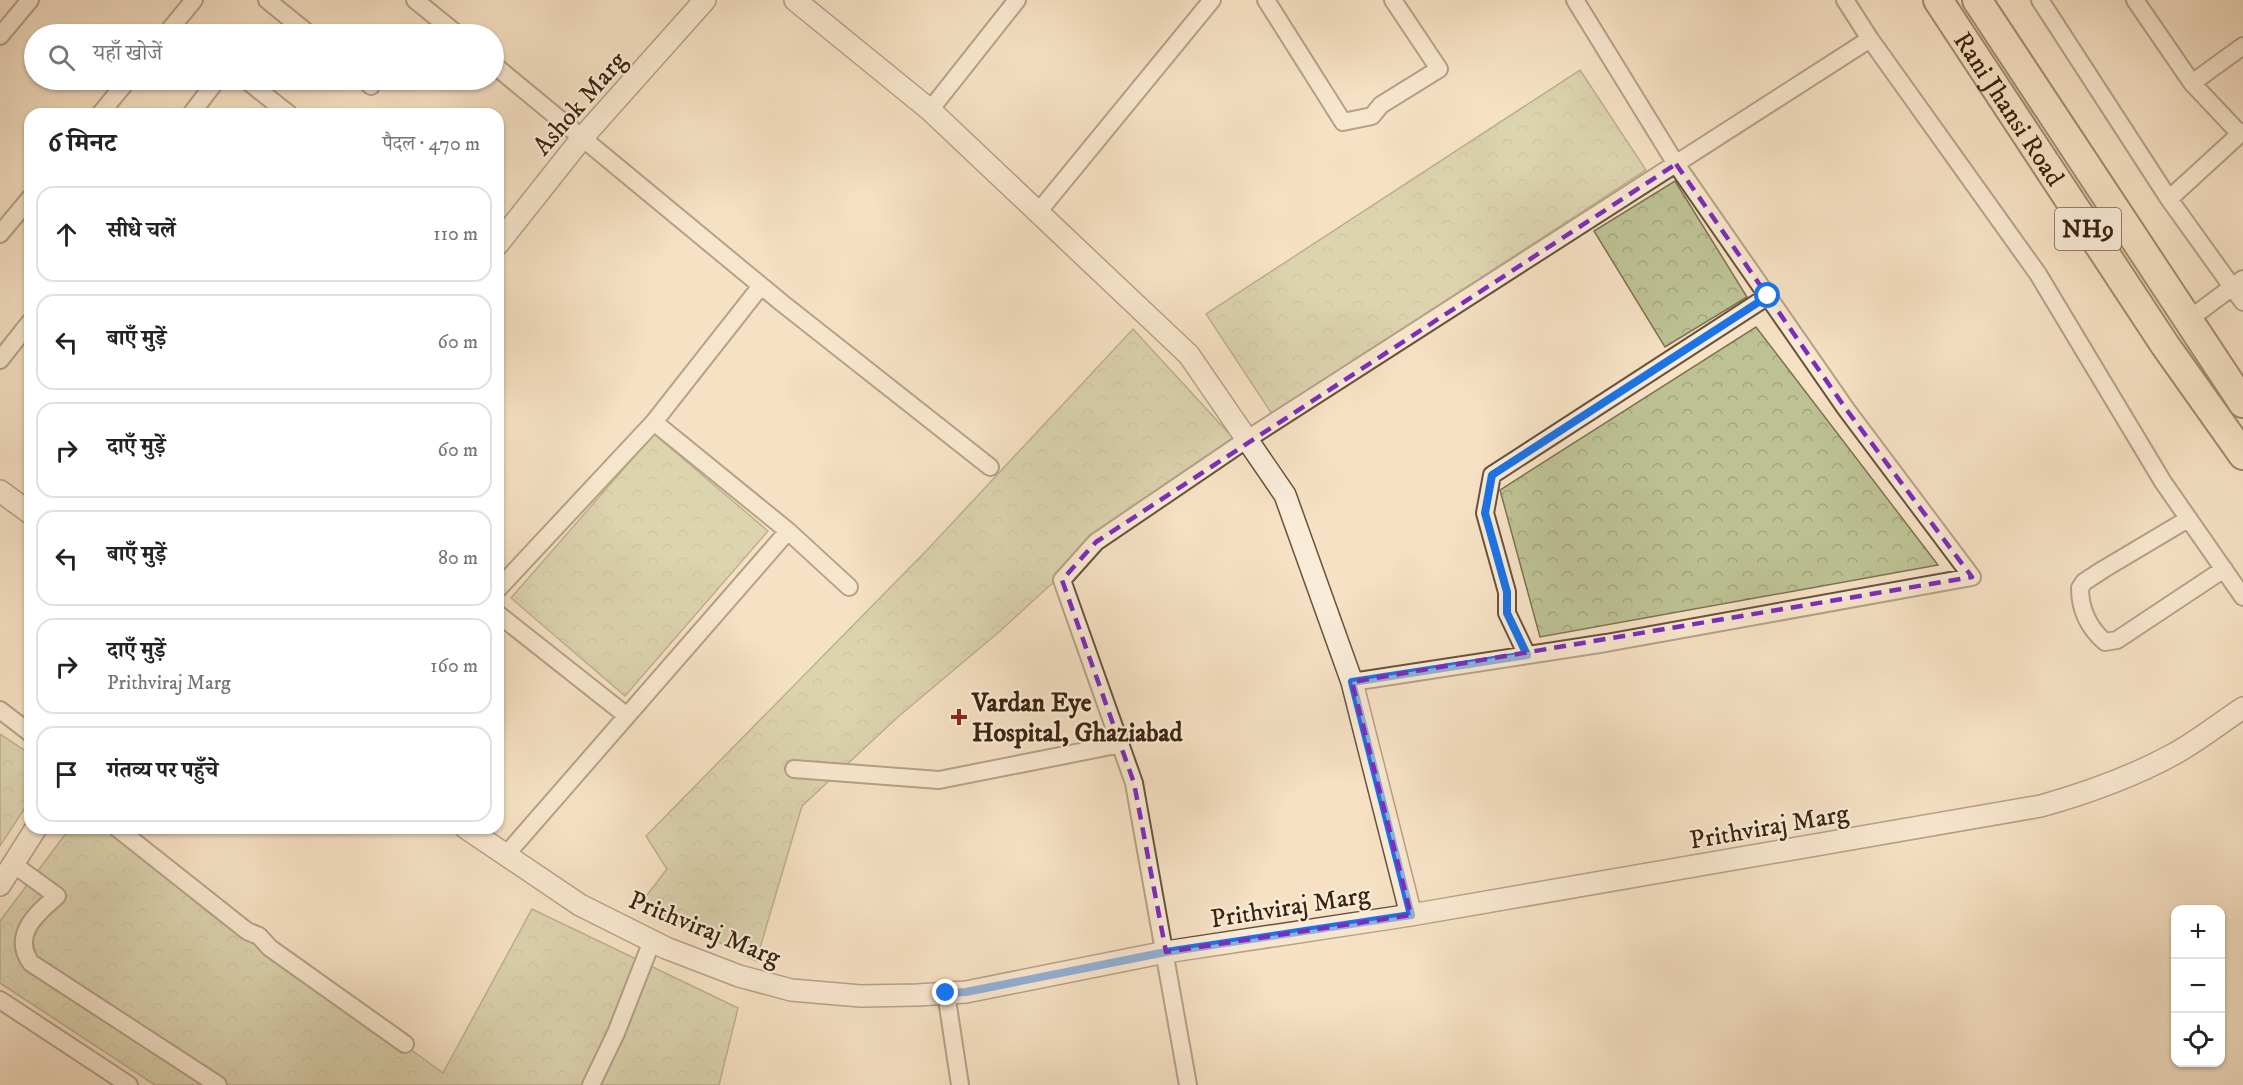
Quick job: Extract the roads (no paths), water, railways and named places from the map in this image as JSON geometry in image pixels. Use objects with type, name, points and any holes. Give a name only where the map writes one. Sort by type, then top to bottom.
[{"type":"highway","name":"Rani Jhansi Road","points":[[1938,0],[2165,345],[2243,455]]},
{"type":"highway","name":"Rani Jhansi Road","points":[[1977,0],[2243,403]]},
{"type":"street","points":[[0,36],[30,0]]},
{"type":"street","points":[[174,24],[194,0]]},
{"type":"street","points":[[267,0],[297,24]]},
{"type":"street","points":[[415,0],[445,24]]},
{"type":"street","name":"Ashok Marg","points":[[504,236],[582,138],[705,0]]},
{"type":"street","points":[[795,0],[930,110],[1189,355],[1285,495],[1352,682],[1411,915]]},
{"type":"street","points":[[930,110],[1017,0]]},
{"type":"street","points":[[1039,211],[1212,0]]},
{"type":"street","points":[[1266,0],[1343,122],[1372,116],[1381,105],[1439,69],[1392,0]]},
{"type":"street","points":[[1352,682],[1606,644],[1972,577],[1846,409],[1676,164],[1575,0]]},
{"type":"street","points":[[1845,0],[1870,39],[2038,273],[2163,482],[2243,597]]},
{"type":"street","points":[[2040,0],[2169,199],[2238,282],[2243,302]]},
{"type":"street","points":[[2141,2],[2192,83],[2242,133],[2169,199]]},
{"type":"street","points":[[1188,1085],[1134,783],[1062,580],[1096,542],[1246,440],[1870,39]]},
{"type":"street","points":[[2192,83],[2243,46]]},
{"type":"street","points":[[504,73],[761,286],[990,467]]},
{"type":"street","points":[[105,108],[120,90]]},
{"type":"street","points":[[196,108],[209,90]]},
{"type":"street","points":[[259,90],[282,108]]},
{"type":"street","points":[[0,234],[24,205]]},
{"type":"street","points":[[2188,320],[2238,282]]},
{"type":"street","points":[[504,583],[654,422],[761,286]]},
{"type":"street","points":[[1527,655],[1507,613],[1507,592],[1485,513],[1492,475],[1768,296]]},
{"type":"street","points":[[0,360],[24,330]]},
{"type":"street","points":[[654,422],[788,531],[849,587]]},
{"type":"street","points":[[0,491],[24,509]]},
{"type":"street","points":[[2188,519],[2084,582],[2080,588],[2083,611],[2097,635],[2105,642],[2117,640],[2224,569]]},
{"type":"street","points":[[505,856],[788,531]]},
{"type":"street","points":[[504,619],[627,716]]},
{"type":"street","name":"Prithviraj Marg","points":[[474,834],[580,905],[652,941],[739,976],[791,990],[861,996],[966,992],[1166,952],[1411,915],[2041,806],[2081,795],[2125,778],[2175,753],[2243,708]]},
{"type":"street","points":[[0,710],[24,728]]},
{"type":"street","points":[[794,769],[939,780],[1120,744]]},
{"type":"street","points":[[0,885],[32,834]]},
{"type":"street","points":[[125,834],[247,931],[259,936],[270,948],[405,1044]]},
{"type":"street","points":[[13,864],[57,896],[36,913],[25,933],[25,954],[31,963],[218,1085]]},
{"type":"street","points":[[591,1085],[616,1033],[652,941]]},
{"type":"street","points":[[946,993],[960,1085]]},
{"type":"street","points":[[0,1000],[129,1085]]},
{"type":"place","name":"Vardan Eye Hospital, Ghaziabad","points":[[959,717]]}]
